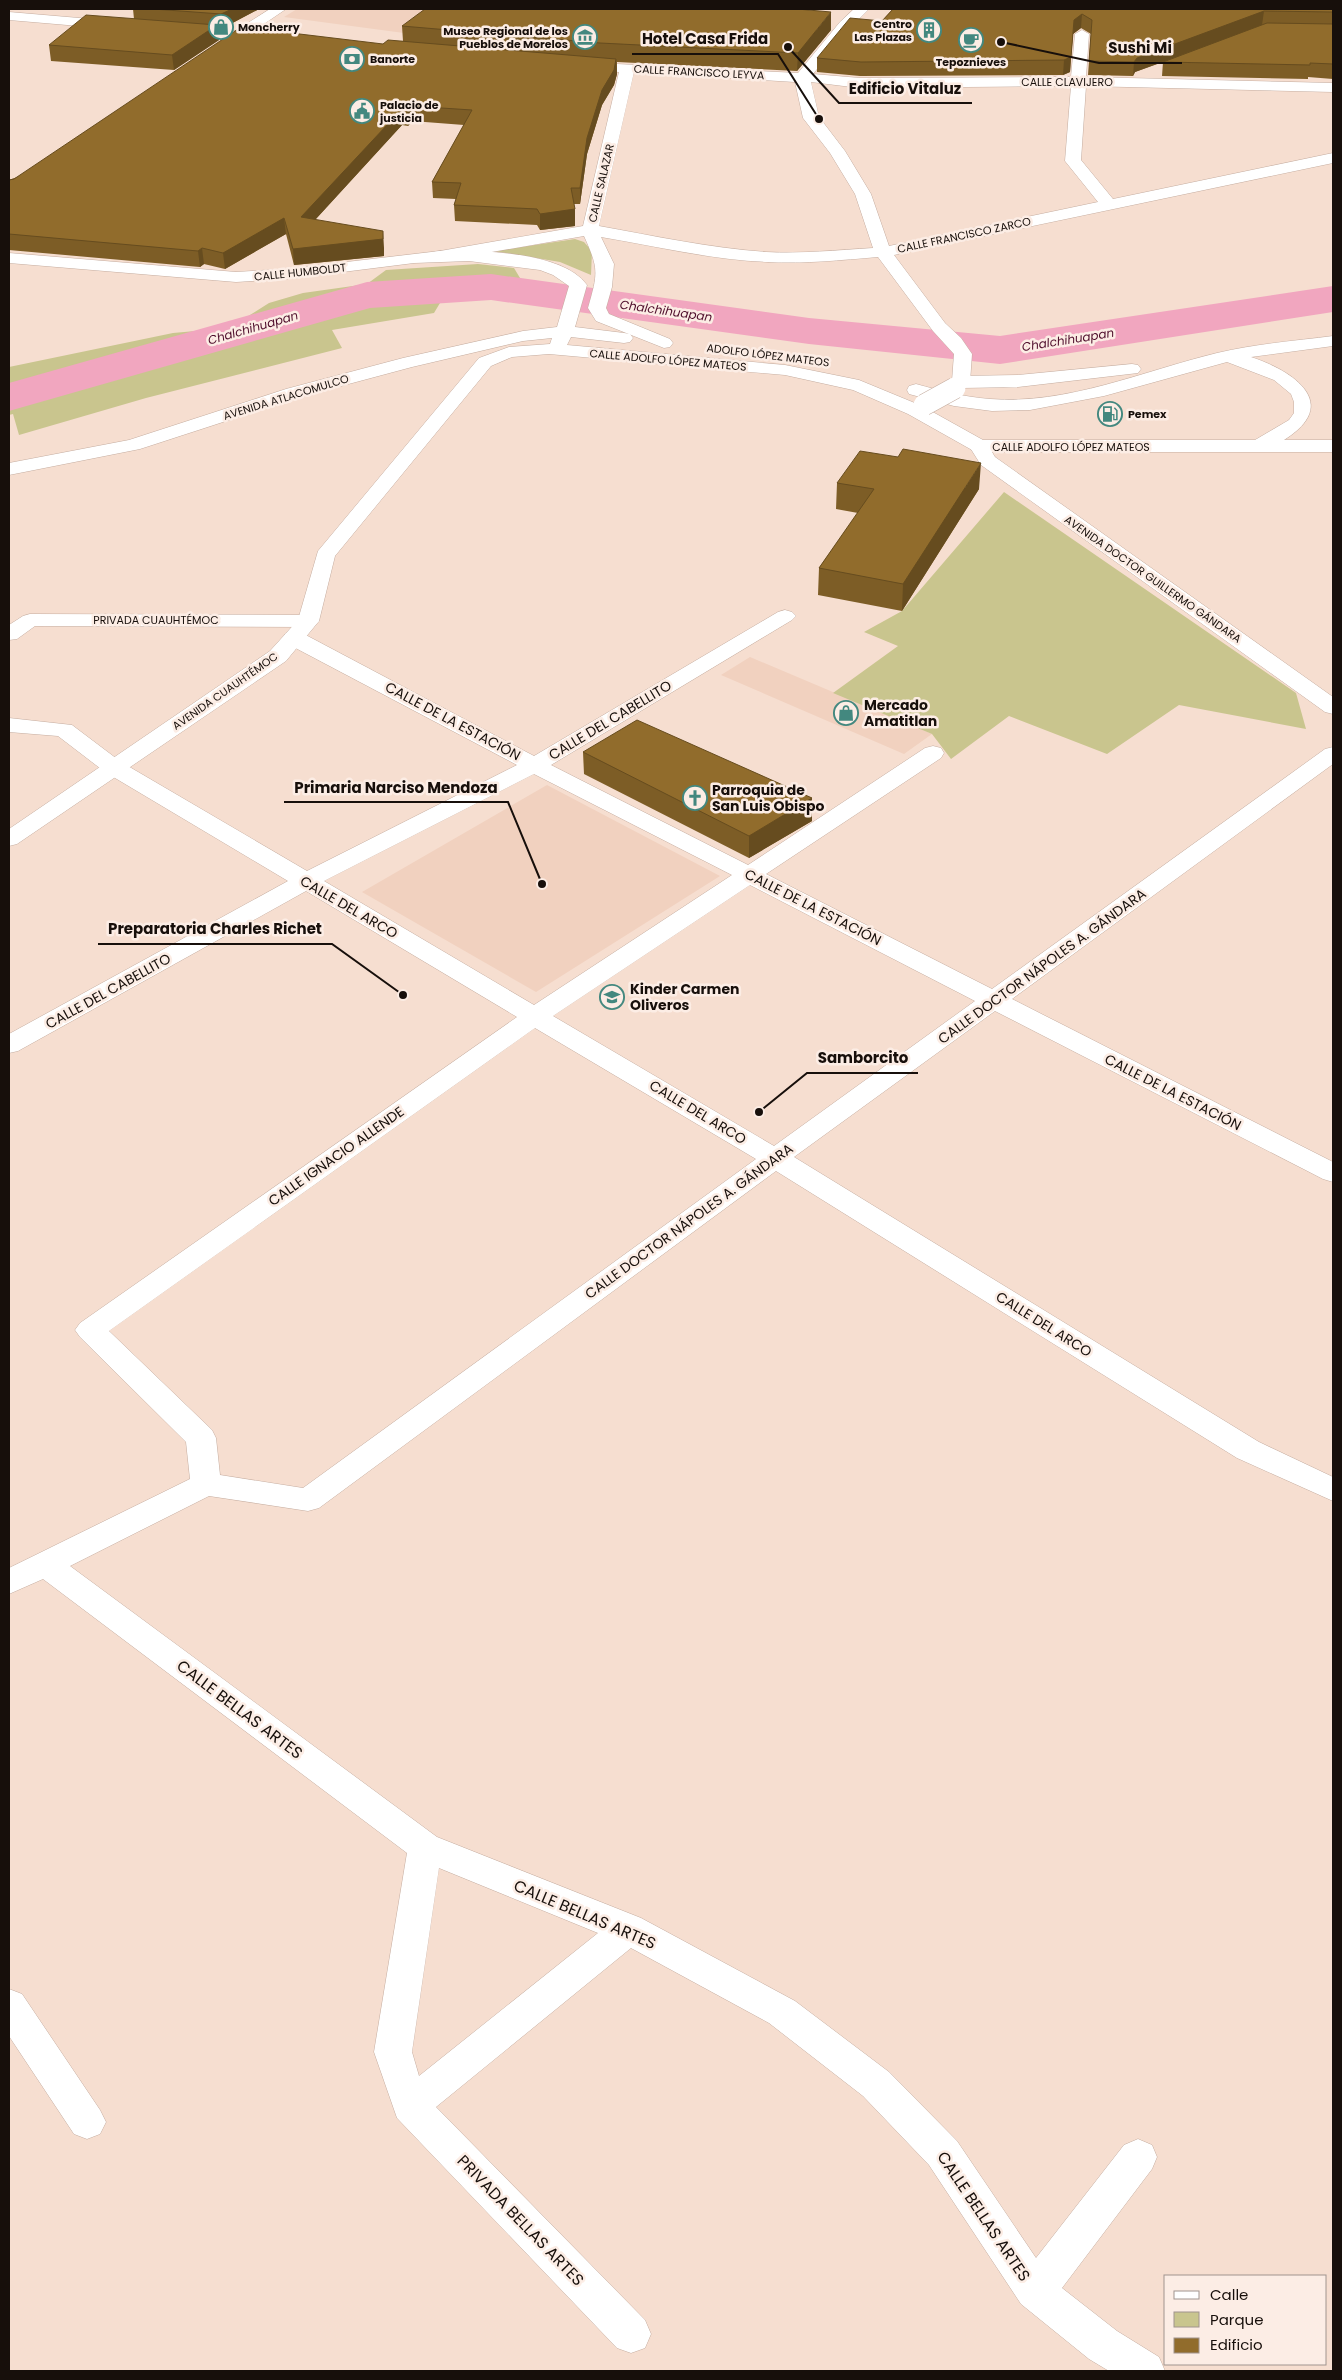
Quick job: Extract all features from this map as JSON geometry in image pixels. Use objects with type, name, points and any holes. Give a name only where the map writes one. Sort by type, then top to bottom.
[{"type":"street","points":[[221,46],[279,9]]},
{"type":"street","points":[[833,18],[857,14]]},
{"type":"street","points":[[857,14],[802,78],[812,118],[837,151],[864,194],[884,252],[939,328],[955,342],[963,354],[960,381]]},
{"type":"street","points":[[9,16],[128,26]]},
{"type":"street","points":[[168,29],[276,38]]},
{"type":"street","points":[[1082,34],[1073,161],[1110,205]]},
{"type":"street","name":"CALLE FRANCISCO LEYVA","points":[[571,64],[627,69],[802,78]]},
{"type":"street","points":[[1127,82],[1164,68]]},
{"type":"street","name":"CALLE SALAZAR","points":[[627,69],[590,230],[605,264],[598,313],[616,324],[664,343]]},
{"type":"street","name":"CALLE CLAVIJERO","points":[[802,78],[860,83],[1079,81],[1333,87]]},
{"type":"street","name":"CALLE FRANCISCO ZARCO","points":[[590,230],[734,254],[766,257],[806,258],[884,252],[1333,158]]},
{"type":"street","name":"CALLE HUMBOLDT","points":[[9,258],[236,277],[272,277],[440,256],[590,230]]},
{"type":"street","points":[[440,256],[517,262],[548,267],[570,276],[578,285],[567,327],[556,349]]},
{"type":"street","name":"ADOLFO LÓPEZ MATEOS","points":[[567,327],[664,343],[796,357],[877,374]]},
{"type":"street","name":"AVENIDA ATLACOMULCO","points":[[9,469],[133,446],[294,393],[409,362],[567,327]]},
{"type":"street","points":[[919,407],[960,381],[1018,381],[1223,357],[1333,341]]},
{"type":"street","points":[[1288,348],[1333,354]]},
{"type":"street","name":"AVENIDA CUAUHTÉMOC","points":[[9,839],[278,656],[301,629],[325,555],[485,362],[509,352],[530,349],[556,349]]},
{"type":"street","name":"CALLE ADOLFO LÓPEZ MATEOS","points":[[556,349],[785,370],[858,386],[919,407],[979,446],[1333,446]]},
{"type":"street","points":[[902,385],[942,400],[957,403],[988,407],[1017,406],[1093,394],[1223,357],[1259,365],[1282,376],[1295,386],[1303,401],[1303,413],[1294,424],[1256,447]]},
{"type":"street","name":"AVENIDA DOCTOR GUILLERMO GÁNDARA","points":[[979,446],[988,461],[1333,707]]},
{"type":"street","name":"CALLE DEL CABELLITO","points":[[9,1045],[304,882],[534,765],[785,616]]},
{"type":"street","name":"PRIVADA CUAUHTÉMOC","points":[[9,634],[30,620],[301,629]]},
{"type":"street","name":"CALLE DE LA ESTACIÓN","points":[[301,629],[342,662],[534,765],[1333,1173]]},
{"type":"street","name":"CALLE DEL ARCO","points":[[9,725],[64,730],[113,768],[775,1158],[1248,1450],[1333,1490]]},
{"type":"street","name":"CALLE IGNACIO ALLENDE","points":[[206,1484],[201,1438],[90,1330],[535,1016],[934,753]]},
{"type":"street","name":"CALLE DOCTOR NÁPOLES A. GÁNDARA","points":[[206,1484],[308,1500],[775,1158],[995,1001],[1333,754]]},
{"type":"street","points":[[9,1582],[206,1484]]},
{"type":"street","name":"CALLE BELLAS ARTES","points":[[45,1564],[425,1847],[628,1929],[782,2012],[876,2084],[942,2153],[1034,2291],[1103,2345],[1146,2371]]},
{"type":"street","name":"PRIVADA BELLAS ARTES","points":[[425,1847],[393,2052],[410,2106],[632,2334]]},
{"type":"street","points":[[410,2106],[628,1929]]},
{"type":"street","points":[[9,2005],[87,2122]]},
{"type":"street","points":[[1034,2291],[1138,2157]]},
{"type":"shaded area","points":[[297,9],[435,9],[404,33],[284,17]]},
{"type":"shaded area","name":"Mercado Amatitlan","points":[[750,657],[932,734],[904,754],[721,675]]},
{"type":"shaded area","points":[[547,785],[720,876],[536,992],[362,892]]},
{"type":"green space","points":[[575,239],[584,242],[592,251],[591,275],[560,262],[494,251]]},
{"type":"green space","points":[[478,264],[514,268],[526,288],[521,301],[443,298],[434,313],[332,330],[342,348],[146,398],[19,435],[13,414],[9,415],[9,367],[173,333],[229,328],[269,303],[303,293],[367,284],[386,270]]},
{"type":"green space","points":[[1004,492],[1296,693],[1306,729],[1179,705],[1107,754],[1009,716],[951,759],[932,734],[833,693],[898,646],[864,632],[902,611]]},
{"type":"building","points":[[153,9],[232,9],[221,14]]},
{"type":"building","points":[[425,9],[797,9],[831,12],[798,53],[600,43],[402,26]]},
{"type":"building","points":[[893,9],[1333,9],[1333,12],[1264,11],[1137,58],[1134,62],[1089,61],[1092,20],[1082,14],[1074,20],[1071,57],[1064,60],[861,62],[817,58],[850,18],[882,21]]},
{"type":"building","points":[[86,15],[217,25],[172,55],[49,45]]},
{"type":"building","points":[[1267,23],[1333,24],[1333,64],[1163,62]]},
{"type":"building","points":[[241,27],[383,44],[388,40],[616,59],[614,70],[602,90],[587,138],[580,188],[571,188],[575,209],[540,214],[537,209],[454,205],[461,183],[432,182],[472,110],[411,106],[407,110],[401,110],[301,217],[383,231],[383,239],[293,249],[284,218],[223,253],[202,248],[198,251],[9,234],[9,180],[14,179]]},
{"type":"building","points":[[903,449],[981,463],[903,584],[819,568],[874,489],[837,483],[860,451],[898,457]]},
{"type":"building","points":[[637,720],[812,798],[749,836],[583,752]]},
{"type":"waterway","name":"Chalchihuapan","points":[[9,397],[367,295],[491,287],[809,331],[1000,350],[1333,299]]},
{"type":"place","name":"Moncherry","points":[[221,27]]},
{"type":"place","name":"Centro Las Plazas","points":[[929,30]]},
{"type":"place","name":"Museo Regional de los Pueblos de Morelos","points":[[585,37]]},
{"type":"place","name":"Tepoznieves","points":[[971,40]]},
{"type":"place","name":"Sushi Mi","points":[[1001,42]]},
{"type":"place","name":"Edificio Vitaluz","points":[[788,47]]},
{"type":"place","name":"Banorte","points":[[352,59]]},
{"type":"place","name":"Palacio de justicia","points":[[362,111]]},
{"type":"place","name":"Hotel Casa Frida","points":[[819,119]]},
{"type":"place","name":"Pemex","points":[[1110,414]]},
{"type":"place","name":"Mercado Amatitlan","points":[[846,713]]},
{"type":"place","name":"Parroquia de San Luis Obispo","points":[[695,798]]},
{"type":"place","name":"Primaria Narciso Mendoza","points":[[542,884]]},
{"type":"place","name":"Preparatoria Charles Richet","points":[[403,995]]},
{"type":"place","name":"Kinder Carmen Oliveros","points":[[612,997]]},
{"type":"place","name":"Samborcito","points":[[759,1112]]}]
